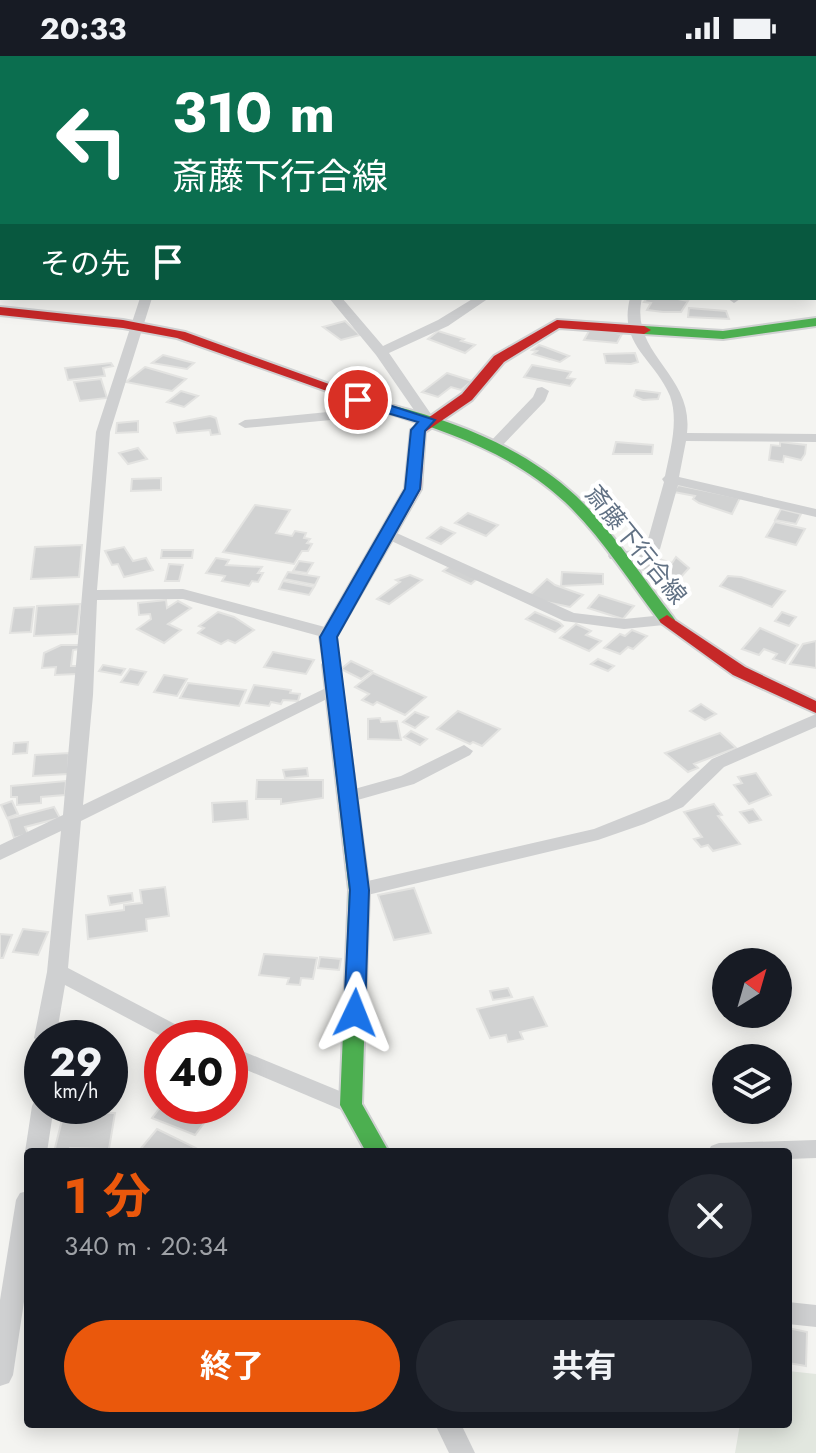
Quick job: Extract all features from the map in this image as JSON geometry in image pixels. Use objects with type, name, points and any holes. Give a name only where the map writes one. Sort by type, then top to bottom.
[{"type":"street","points":[[48,1020],[57,972],[103,432],[145,300]]},
{"type":"street","points":[[337,300],[381,352],[428,420]]},
{"type":"street","points":[[457,300],[469,307]]},
{"type":"street","points":[[381,352],[480,300]]},
{"type":"street","points":[[616,556],[638,554],[654,546],[679,437],[678,400],[631,327],[631,310],[635,300]]},
{"type":"street","name":"斎藤下行合線","points":[[0,311],[137,326],[174,334],[358,400],[428,420],[493,447],[551,482],[586,516],[664,620],[693,644],[739,671],[814,707]]},
{"type":"street","points":[[376,1148],[351,1105],[359,890],[328,658],[330,634],[390,535],[413,489],[418,430],[428,420],[456,406],[499,359],[548,327],[568,323],[723,335],[816,322]]},
{"type":"street","points":[[493,447],[540,398],[542,391]]},
{"type":"street","points":[[245,424],[331,416],[358,400]]},
{"type":"street","points":[[679,437],[816,438]]},
{"type":"street","points":[[669,479],[815,513]]},
{"type":"street","points":[[390,535],[570,618],[624,624],[664,620]]},
{"type":"street","points":[[91,595],[183,594],[330,634]]},
{"type":"street","points":[[0,853],[334,691]]},
{"type":"street","points":[[359,890],[598,834],[637,820],[676,803],[718,763],[814,707]]},
{"type":"street","points":[[347,797],[439,768],[464,751]]},
{"type":"street","points":[[57,972],[149,1020]]},
{"type":"street","points":[[248,1062],[351,1105]]},
{"type":"street","points":[[37,1148],[40,1124]]},
{"type":"street","points":[[792,1150],[816,1149]]},
{"type":"street","points":[[0,1375],[24,1225]]},
{"type":"street","points":[[792,1313],[816,1316]]},
{"type":"street","points":[[450,1428],[462,1453]]},
{"type":"shaded area","points":[[792,1371],[816,1374],[816,1453],[735,1453],[739,1428],[792,1428]]},
{"type":"building","points":[[688,301],[681,312],[647,310],[651,303],[644,302]]},
{"type":"building","points":[[689,308],[726,311],[729,319],[688,317]]},
{"type":"building","points":[[345,321],[360,335],[341,340],[323,327]]},
{"type":"building","points":[[590,329],[622,334],[617,343],[584,340]]},
{"type":"building","points":[[438,331],[475,345],[465,353],[428,339]]},
{"type":"building","points":[[539,345],[569,356],[560,362],[533,354],[537,351],[532,350]]},
{"type":"building","points":[[635,353],[638,362],[631,364],[606,363],[604,354]]},
{"type":"building","points":[[163,355],[194,363],[187,369],[152,363]]},
{"type":"building","points":[[111,363],[113,366],[103,368],[105,376],[68,380],[65,368]]},
{"type":"building","points":[[532,365],[571,372],[567,378],[575,379],[570,386],[524,377]]},
{"type":"building","points":[[145,367],[186,379],[172,391],[126,382]]},
{"type":"building","points":[[447,373],[472,381],[461,390],[451,387],[438,397],[422,392]]},
{"type":"building","points":[[101,379],[107,398],[80,401],[74,382]]},
{"type":"building","points":[[636,390],[660,393],[658,399],[643,400],[634,396]]},
{"type":"building","points":[[181,391],[198,396],[184,407],[167,402]]},
{"type":"building","points":[[210,416],[216,418],[220,434],[211,435],[210,430],[177,433],[174,423]]},
{"type":"building","points":[[138,421],[138,432],[116,433],[117,423]]},
{"type":"building","points":[[616,442],[653,445],[652,454],[613,454]]},
{"type":"building","points":[[780,442],[806,445],[805,454],[801,460],[784,456],[783,462],[769,460],[771,445],[780,446]]},
{"type":"building","points":[[138,448],[147,459],[128,464],[119,453]]},
{"type":"building","points":[[161,478],[161,490],[131,491],[132,479]]},
{"type":"building","points":[[678,485],[740,498],[732,514],[699,503],[693,499],[695,496],[674,492]]},
{"type":"building","points":[[255,505],[290,510],[276,533],[292,536],[295,531],[306,533],[304,538],[310,539],[307,543],[312,544],[308,551],[302,551],[294,564],[223,552]]},
{"type":"building","points":[[781,509],[801,514],[796,524],[775,520]]},
{"type":"building","points":[[468,513],[498,525],[486,536],[455,523]]},
{"type":"building","points":[[775,522],[805,529],[796,545],[766,537]]},
{"type":"building","points":[[441,527],[455,533],[441,544],[427,538]]},
{"type":"building","points":[[82,545],[79,577],[31,579],[35,547]]},
{"type":"building","points":[[124,547],[133,561],[146,558],[153,570],[124,577],[118,564],[112,565],[105,551]]},
{"type":"building","points":[[162,550],[193,550],[192,558],[161,558]]},
{"type":"building","points":[[649,556],[672,563],[676,557],[689,568],[680,578],[639,569]]},
{"type":"building","points":[[216,558],[229,560],[226,565],[262,567],[258,573],[263,573],[258,582],[252,581],[249,586],[222,581],[225,576],[206,573]]},
{"type":"building","points":[[299,561],[313,563],[307,573],[293,571]]},
{"type":"building","points":[[169,564],[183,565],[179,581],[165,581]]},
{"type":"building","points":[[450,566],[478,578],[471,584],[443,571]]},
{"type":"building","points":[[288,572],[319,577],[315,585],[284,579]]},
{"type":"building","points":[[562,572],[603,574],[603,584],[561,586]]},
{"type":"building","points":[[410,575],[422,580],[389,604],[377,599],[400,582],[396,580]]},
{"type":"building","points":[[728,576],[785,591],[772,607],[720,586]]},
{"type":"building","points":[[547,579],[583,595],[570,607],[527,598]]},
{"type":"building","points":[[283,581],[314,587],[309,595],[279,589]]},
{"type":"building","points":[[599,595],[634,606],[623,619],[588,608]]},
{"type":"building","points":[[166,600],[167,608],[178,601],[191,608],[168,624],[181,630],[164,643],[137,629],[151,619],[150,614],[139,615],[138,603]]},
{"type":"building","points":[[80,604],[77,634],[34,636],[37,606]]},
{"type":"building","points":[[34,607],[31,632],[10,633],[14,608]]},
{"type":"building","points":[[218,612],[234,617],[254,630],[235,643],[228,640],[221,644],[198,633],[204,628],[199,626]]},
{"type":"building","points":[[535,612],[563,626],[555,632],[526,619]]},
{"type":"building","points":[[782,612],[796,617],[789,626],[775,621]]},
{"type":"building","points":[[576,624],[591,631],[586,635],[601,641],[589,651],[560,638]]},
{"type":"building","points":[[760,628],[798,645],[785,663],[773,659],[777,654],[764,649],[759,655],[742,649]]},
{"type":"building","points":[[632,630],[647,636],[633,649],[628,647],[620,654],[604,648],[620,634],[625,636]]},
{"type":"building","points":[[816,641],[816,668],[790,664],[803,644]]},
{"type":"building","points":[[61,645],[80,645],[79,649],[73,650],[71,666],[78,666],[77,674],[55,675],[56,667],[42,668],[44,653]]},
{"type":"building","points":[[273,652],[314,660],[306,674],[264,667]]},
{"type":"building","points":[[598,659],[614,666],[608,671],[591,664]]},
{"type":"building","points":[[351,661],[372,671],[361,679],[341,669]]},
{"type":"building","points":[[103,665],[125,669],[121,675],[99,671]]},
{"type":"building","points":[[130,669],[146,672],[138,685],[121,682]]},
{"type":"building","points":[[373,673],[426,697],[405,715],[377,702],[373,705],[362,700],[369,694],[355,687]]},
{"type":"building","points":[[164,675],[187,679],[177,696],[154,692]]},
{"type":"building","points":[[188,683],[246,690],[239,706],[180,698]]},
{"type":"building","points":[[254,685],[300,694],[298,701],[271,702],[269,706],[246,703]]},
{"type":"building","points":[[701,704],[716,714],[705,720],[690,711]]},
{"type":"building","points":[[458,711],[500,729],[482,746],[437,729]]},
{"type":"building","points":[[415,712],[428,717],[415,728],[403,722]]},
{"type":"building","points":[[380,718],[381,722],[397,721],[401,740],[368,739],[368,719]]},
{"type":"building","points":[[411,731],[427,739],[420,745],[404,737]]},
{"type":"building","points":[[720,733],[736,748],[694,764],[698,768],[688,772],[665,753]]},
{"type":"building","points":[[28,742],[27,753],[13,754],[14,743]]},
{"type":"building","points":[[69,753],[68,774],[33,776],[35,755]]},
{"type":"building","points":[[307,768],[308,776],[285,778],[283,770]]},
{"type":"building","points":[[756,773],[771,795],[749,804],[734,785],[742,783],[738,777]]},
{"type":"building","points":[[257,780],[323,780],[323,798],[281,804],[281,799],[256,799]]},
{"type":"building","points":[[66,781],[65,795],[41,797],[41,803],[17,805],[17,797],[11,797],[11,786]]},
{"type":"building","points":[[12,801],[18,814],[7,818],[1,805]]},
{"type":"building","points":[[247,801],[248,819],[213,822],[212,803]]},
{"type":"building","points":[[714,804],[722,815],[718,816],[740,844],[713,851],[708,845],[701,847],[694,839],[702,837],[684,812]]},
{"type":"building","points":[[54,807],[60,818],[25,827],[28,834],[14,838],[8,819]]},
{"type":"building","points":[[753,809],[761,820],[749,823],[740,812]]},
{"type":"building","points":[[165,887],[169,916],[146,919],[147,931],[88,939],[86,915],[124,910],[124,905],[142,903],[140,890]]},
{"type":"building","points":[[414,888],[431,933],[394,940],[378,895]]},
{"type":"building","points":[[132,893],[133,901],[110,905],[108,896]]},
{"type":"building","points":[[23,929],[48,932],[38,955],[13,952]]},
{"type":"building","points":[[0,934],[12,935],[3,958],[0,958]]},
{"type":"building","points":[[264,954],[317,958],[313,979],[301,978],[300,985],[287,984],[289,978],[259,975]]},
{"type":"building","points":[[320,957],[341,959],[339,970],[318,968]]},
{"type":"building","points":[[508,988],[512,997],[493,1000],[490,991]]},
{"type":"building","points":[[533,997],[547,1026],[520,1032],[523,1039],[508,1042],[506,1035],[490,1038],[477,1009]]},
{"type":"building","points":[[61,1124],[113,1124],[109,1148],[55,1148]]},
{"type":"building","points":[[167,1124],[203,1124],[195,1135]]},
{"type":"building","points":[[157,1129],[196,1148],[141,1148]]},
{"type":"building","points":[[792,1329],[807,1332],[806,1366],[792,1364]]},
{"type":"traffic: fast","points":[[644,330],[723,335],[816,322]]},
{"type":"traffic: fast","points":[[394,410],[487,445],[551,483],[596,527],[667,620]]},
{"type":"traffic: fast","points":[[331,665],[359,890],[351,1105],[376,1148]]},
{"type":"traffic: jam","points":[[0,311],[123,324],[180,335],[394,410]]},
{"type":"traffic: jam","points":[[331,665],[328,637],[413,489],[418,430],[467,397],[499,359],[557,324],[644,330]]},
{"type":"traffic: jam","points":[[667,620],[739,671],[816,708]]},
{"type":"route","points":[[355,1013],[359,890],[328,658],[328,637],[390,535],[413,489],[418,430],[428,420],[358,400]]}]
